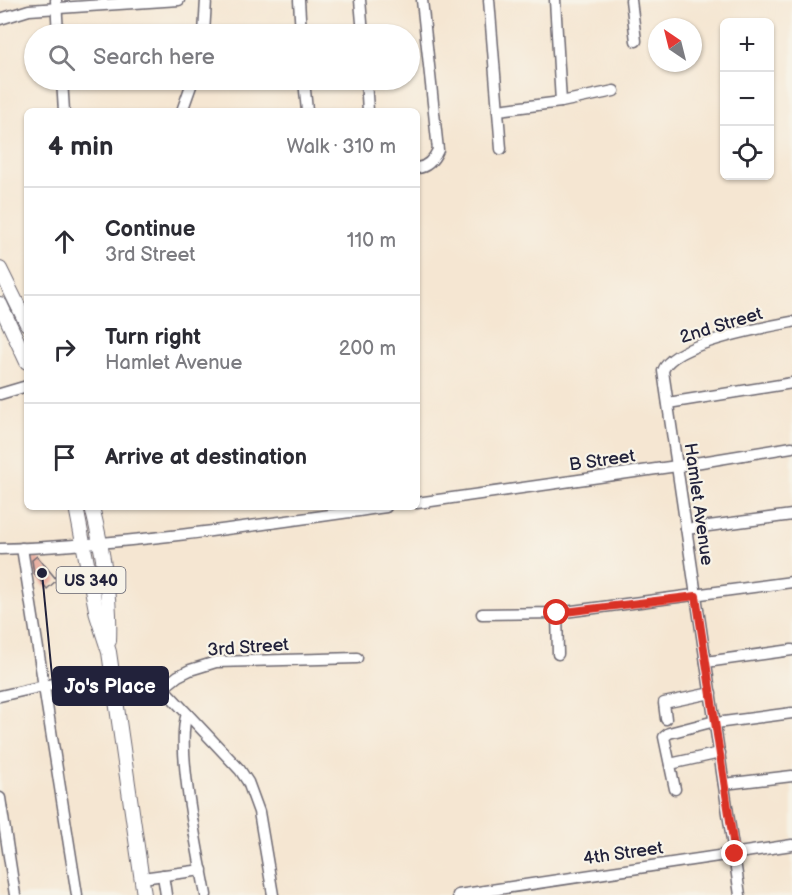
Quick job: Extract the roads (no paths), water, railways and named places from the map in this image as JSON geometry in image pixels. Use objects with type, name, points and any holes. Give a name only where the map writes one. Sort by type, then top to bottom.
[{"type":"main road","points":[[0,269],[24,318]]},
{"type":"main road","points":[[0,304],[24,356]]},
{"type":"main road","name":"US 340","points":[[77,510],[97,615],[109,652],[144,895]]},
{"type":"main road","name":"US 340","points":[[93,510],[100,544],[110,617],[109,652]]},
{"type":"street","points":[[0,19],[56,4],[179,0]]},
{"type":"street","points":[[205,24],[206,0]]},
{"type":"street","points":[[299,0],[300,24]]},
{"type":"street","points":[[360,0],[362,24]]},
{"type":"street","points":[[420,167],[429,164],[435,158],[438,150],[422,0]]},
{"type":"street","points":[[489,0],[501,149]]},
{"type":"street","points":[[555,0],[561,102]]},
{"type":"street","points":[[631,0],[636,41]]},
{"type":"street","points":[[56,4],[57,24]]},
{"type":"street","points":[[63,90],[64,108]]},
{"type":"street","points":[[183,108],[189,90]]},
{"type":"street","points":[[305,90],[307,108]]},
{"type":"street","points":[[367,90],[368,108]]},
{"type":"street","points":[[498,110],[561,102],[614,91]]},
{"type":"street","name":"2nd Street","points":[[664,367],[679,354],[719,338],[792,322]]},
{"type":"street","name":"Hamlet Avenue","points":[[664,367],[740,895]]},
{"type":"street","points":[[668,403],[792,383]]},
{"type":"street","points":[[0,394],[24,387]]},
{"type":"street","name":"B Street","points":[[420,502],[677,466],[792,447]]},
{"type":"street","points":[[0,549],[100,544],[363,510]]},
{"type":"street","points":[[686,529],[792,515]]},
{"type":"street","points":[[22,548],[77,895]]},
{"type":"street","points":[[482,614],[557,613],[792,582]]},
{"type":"street","points":[[557,613],[558,654]]},
{"type":"street","points":[[706,662],[792,650]]},
{"type":"street","name":"3rd Street","points":[[163,688],[177,676],[189,670],[216,662],[357,658]]},
{"type":"street","points":[[114,681],[147,680],[163,688],[240,770],[252,789],[263,830],[273,895]]},
{"type":"street","points":[[0,696],[44,688],[61,682]]},
{"type":"street","points":[[666,719],[664,703],[711,693]]},
{"type":"street","points":[[675,789],[664,737],[669,733],[716,722],[792,713]]},
{"type":"street","points":[[187,714],[183,724],[186,772],[206,895]]},
{"type":"street","points":[[670,764],[720,753]]},
{"type":"street","points":[[724,784],[792,776]]},
{"type":"street","points":[[0,798],[15,895]]},
{"type":"street","name":"4th Street","points":[[458,895],[792,845]]},
{"type":"street","points":[[142,878],[202,870]]},
{"type":"street","points":[[163,875],[166,895]]},
{"type":"place","name":"Jo's Place","points":[[42,573]]}]
